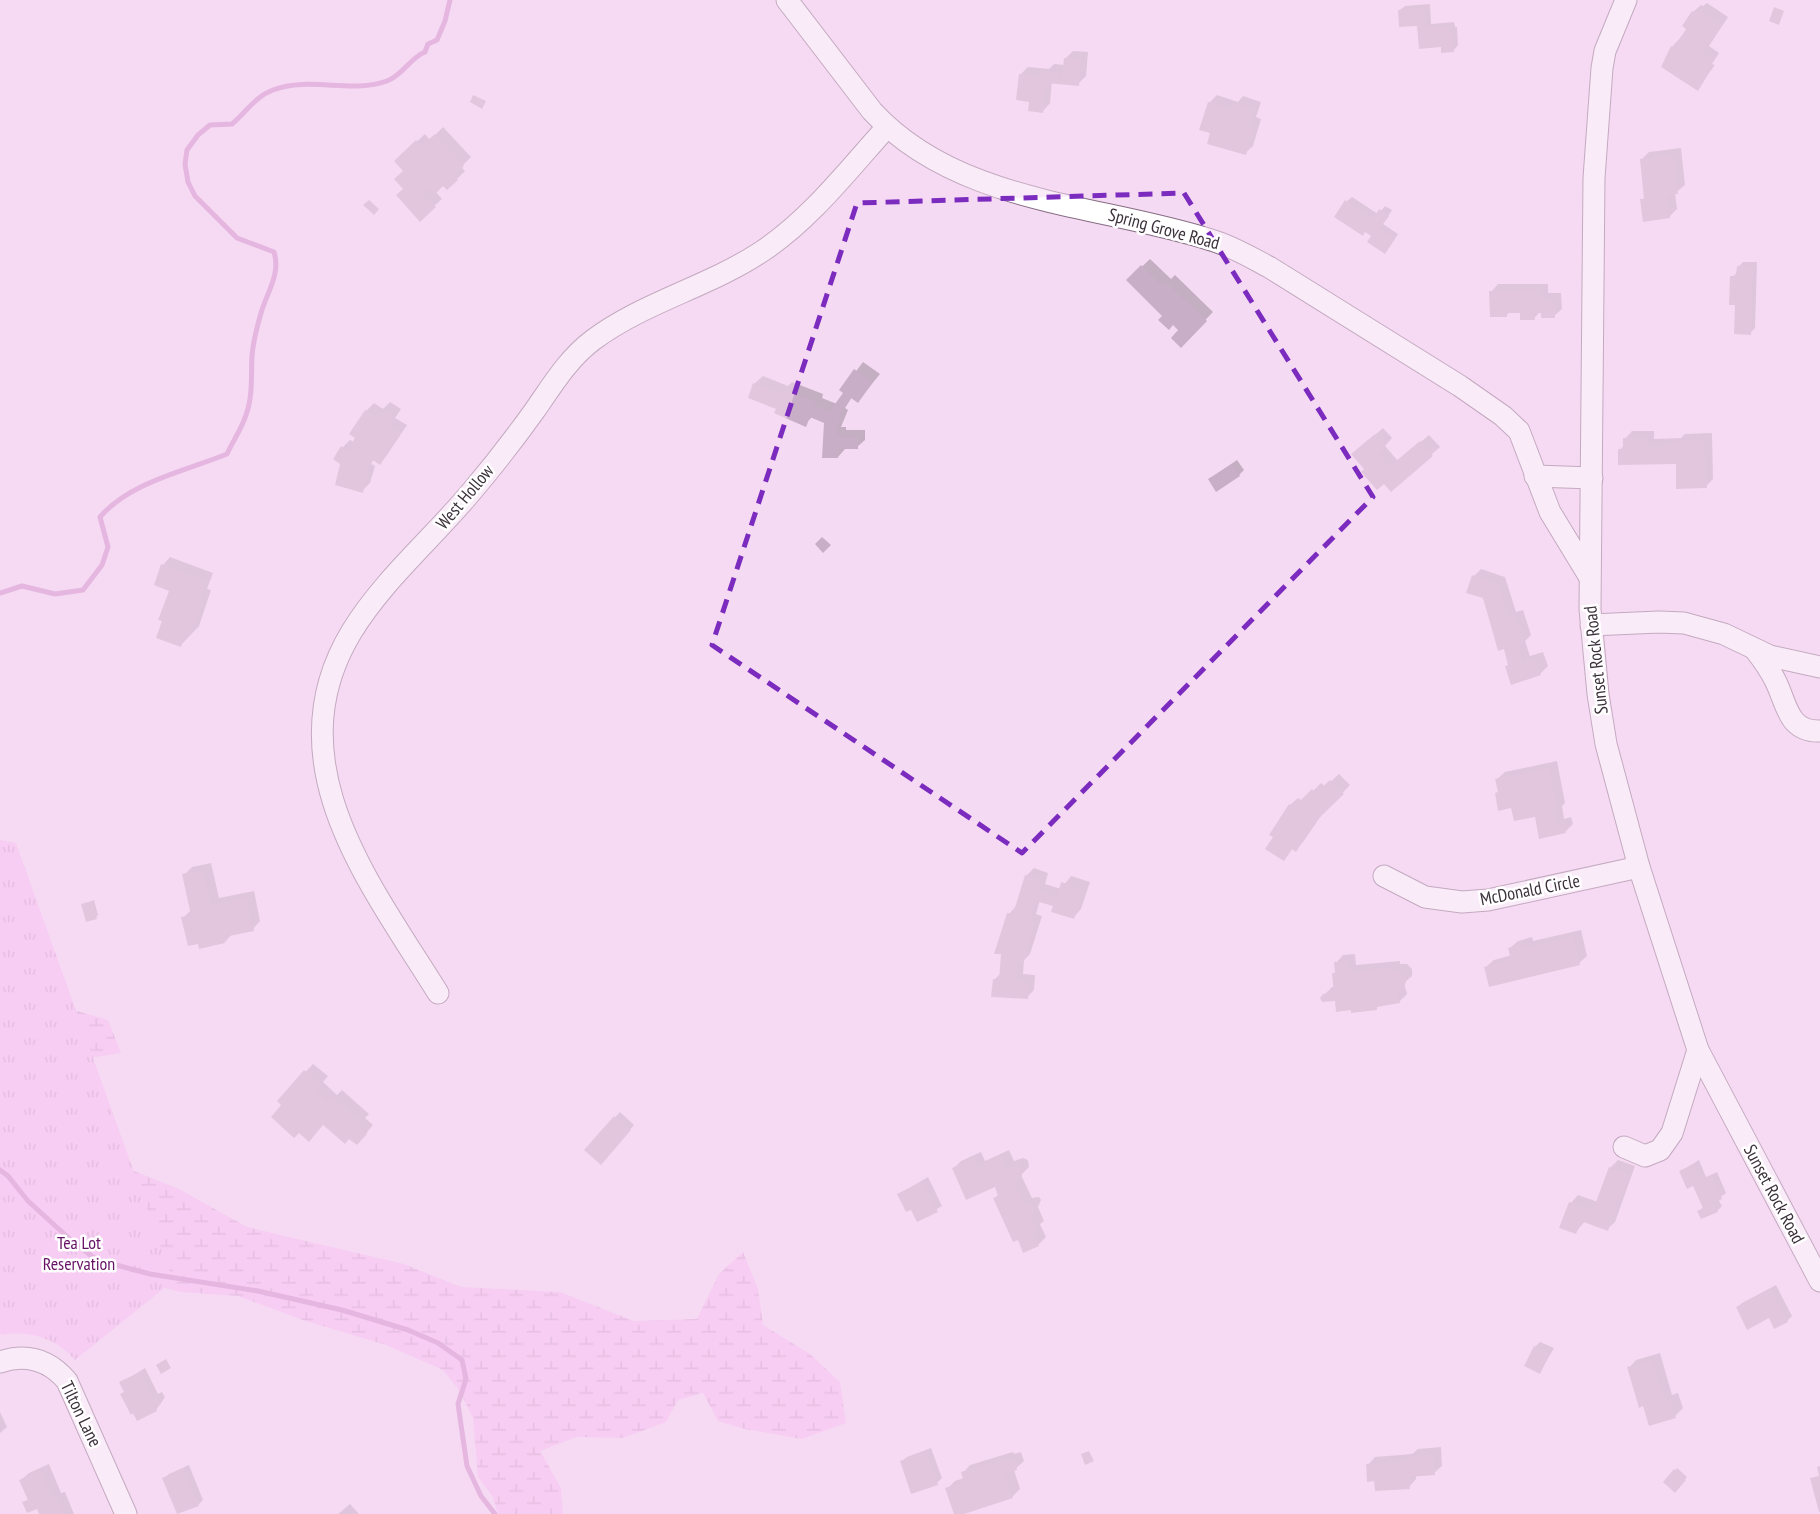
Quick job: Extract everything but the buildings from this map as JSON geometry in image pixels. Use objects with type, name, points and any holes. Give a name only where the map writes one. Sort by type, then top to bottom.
[{"type":"street","name":"Spring Grove Road","points":[[788,0],[859,95],[887,127],[919,150],[940,162],[993,184],[1038,198],[1180,231],[1240,251],[1449,379],[1503,416],[1519,431],[1550,512],[1590,577]]},
{"type":"street","name":"Sunset Rock Road","points":[[1626,0],[1605,51],[1598,103],[1594,178],[1591,625],[1606,744],[1639,867],[1698,1050],[1820,1280]]},
{"type":"street","name":"West Hollow","points":[[438,993],[352,852],[328,788],[323,748],[324,716],[329,687],[345,644],[377,597],[471,492],[515,437],[572,357],[617,324],[724,273],[772,245],[813,208],[887,127]]},
{"type":"street","points":[[1535,476],[1592,478]]},
{"type":"street","points":[[1591,625],[1684,623],[1724,634],[1756,651],[1820,667]]},
{"type":"street","points":[[1756,651],[1775,680],[1792,720],[1805,729],[1820,731]]},
{"type":"street","name":"McDonald Circle","points":[[1384,876],[1425,897],[1462,902],[1488,900],[1639,867]]},
{"type":"street","points":[[1624,1147],[1646,1156],[1660,1150],[1672,1133],[1698,1050]]},
{"type":"street","name":"Tilton Lane","points":[[0,1362],[16,1358],[38,1360],[59,1372],[67,1381],[126,1514]]},
{"type":"highlighted area","points":[[1184,193],[1373,497],[1022,853],[712,645],[857,203]]},
{"type":"green space","name":"Tea Lot Reservation","points":[[0,840],[16,843],[173,1281],[75,1360],[59,1346],[42,1337],[1,1335],[0,1332]]},
{"type":"green space","points":[[0,966],[54,1004],[108,1020],[121,1053],[77,1060]]},
{"type":"green space","points":[[0,1117],[179,1189],[247,1227],[404,1264],[461,1287],[560,1292],[634,1321],[697,1319],[719,1274],[743,1252],[758,1289],[763,1325],[810,1354],[840,1382],[846,1423],[802,1439],[745,1429],[718,1421],[703,1393],[678,1400],[666,1422],[623,1438],[577,1437],[540,1451],[561,1488],[563,1514],[498,1514],[493,1497],[478,1477],[473,1418],[459,1390],[443,1370],[386,1345],[303,1320],[238,1296],[181,1292],[81,1267]]},
{"type":"waterway","points":[[0,593],[22,586],[55,594],[83,590],[102,565],[108,547],[100,517],[112,505],[142,486],[227,454],[242,425],[250,400],[254,340],[275,275],[276,260],[274,252],[237,238],[195,196],[188,182],[185,164],[187,150],[198,135],[210,125],[232,124],[256,100],[273,90],[301,85],[373,85],[393,78],[425,52],[428,44],[437,40],[450,0]]},
{"type":"waterway","points":[[0,1170],[28,1201],[97,1260],[150,1274],[258,1291],[342,1310],[408,1330],[438,1343],[462,1360],[466,1379],[458,1404],[467,1466],[481,1496],[495,1514]]}]
